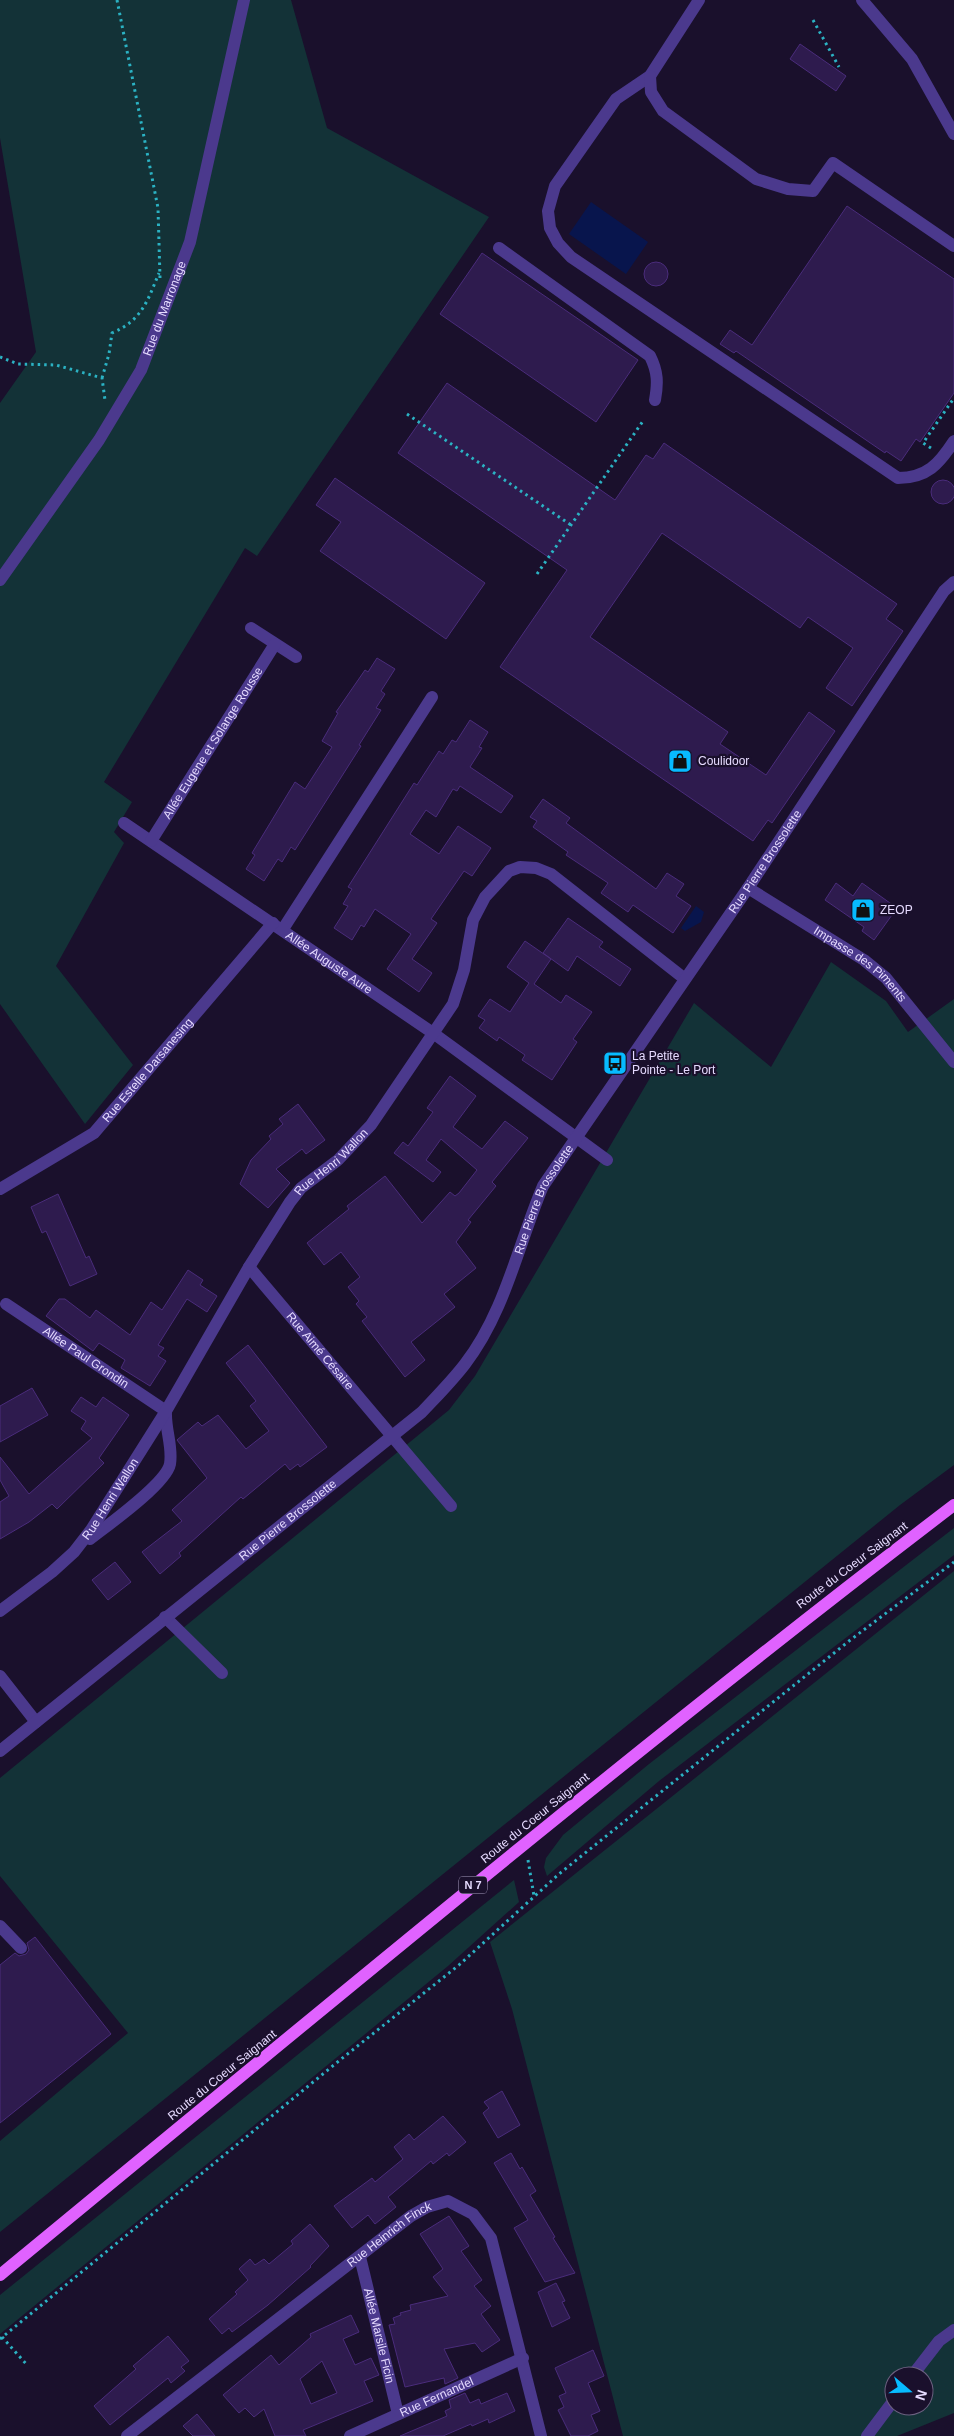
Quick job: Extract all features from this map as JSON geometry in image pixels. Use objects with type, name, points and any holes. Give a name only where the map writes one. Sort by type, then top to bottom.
[{"type":"main road","name":"Route du Coeur Saignant","points":[[0,2275],[525,1843],[795,1626],[954,1504]]},
{"type":"street","name":"Rue du Marronage","points":[[0,580],[109,424],[141,370],[190,242],[244,0]]},
{"type":"street","points":[[699,0],[650,76],[616,99],[555,186],[548,211],[550,228],[558,243],[571,257],[898,478],[915,478],[938,463],[954,441]]},
{"type":"street","points":[[862,0],[912,59],[954,134]]},
{"type":"street","points":[[650,76],[651,92],[663,111],[756,179],[788,189],[813,191],[833,163],[954,246]]},
{"type":"street","points":[[499,248],[650,356],[656,368],[659,381],[655,400]]},
{"type":"street","name":"Rue Pierre Brossolette","points":[[0,1751],[422,1412],[466,1363],[488,1328],[510,1277],[526,1225],[543,1186],[748,888],[944,591],[954,582]]},
{"type":"street","points":[[251,628],[296,657]]},
{"type":"street","name":"Allée Eugene et Solange Rousse","points":[[151,841],[275,644]]},
{"type":"street","name":"Allée Auguste Aure","points":[[432,697],[278,926],[433,1033],[607,1160]]},
{"type":"street","points":[[124,823],[278,926]]},
{"type":"street","name":"Rue Henri Wallon","points":[[0,1611],[52,1572],[74,1552],[91,1530],[166,1411],[249,1267],[301,1188],[338,1160],[371,1125],[453,1004],[459,990],[473,920],[485,898],[509,871],[520,867],[536,868],[551,874],[685,979]]},
{"type":"street","name":"Impasse des Piments","points":[[748,888],[864,960],[886,978],[954,1062]]},
{"type":"street","name":"Rue Estelle Darsanesing","points":[[0,1189],[94,1133],[278,926]]},
{"type":"street","name":"Rue Aimé Césaire","points":[[249,1267],[393,1435],[451,1506]]},
{"type":"street","name":"Allée Paul Grondin","points":[[6,1304],[166,1411]]},
{"type":"street","points":[[74,1552],[161,1481],[170,1466],[170,1449],[165,1427],[166,1411]]},
{"type":"street","points":[[165,1617],[222,1673]]},
{"type":"street","points":[[0,1676],[36,1722]]},
{"type":"street","points":[[0,1926],[21,1948]]},
{"type":"street","name":"Rue Heinrich Finck","points":[[127,2436],[411,2216],[427,2207],[448,2202],[468,2210],[482,2223],[491,2238],[523,2358],[541,2436]]},
{"type":"street","name":"Allée Marsile Ficin","points":[[360,2257],[398,2414]]},
{"type":"street","points":[[920,2366],[939,2341],[954,2330]]},
{"type":"street","name":"Rue Fernandel","points":[[357,2435],[398,2414],[523,2358]]},
{"type":"street","points":[[867,2436],[884,2413]]},
{"type":"path","points":[[117,0],[158,208],[159,272],[161,281]]},
{"type":"path","points":[[813,20],[839,68]]},
{"type":"path","points":[[109,424],[102,378],[109,354],[112,332],[128,326],[144,308],[159,272]]},
{"type":"path","points":[[0,357],[18,364],[56,365],[102,378]]},
{"type":"path","points":[[934,450],[923,443],[954,398]]},
{"type":"path","points":[[407,414],[571,526]]},
{"type":"path","points":[[537,574],[643,421]]},
{"type":"path","points":[[28,2366],[1,2338],[458,1965],[559,1874],[849,1641],[954,1562]]},
{"type":"path","points":[[525,1843],[534,1896]]},
{"type":"green space","points":[[0,0],[291,0],[327,128],[489,217],[257,556],[245,548],[104,782],[132,802],[114,832],[124,843],[56,966],[133,1065],[85,1124],[0,1004],[0,403],[36,352],[0,138]]},
{"type":"green space","points":[[831,962],[886,1001],[908,1032],[954,999],[954,1465],[900,1505],[0,2232],[0,2141],[128,2033],[0,1876],[0,1778],[449,1410],[475,1376],[694,1003],[771,1067]]},
{"type":"green space","points":[[954,1528],[954,1555],[659,1781],[547,1876],[544,1867],[546,1858],[563,1835],[649,1764]]},
{"type":"green space","points":[[954,1571],[954,2413],[897,2436],[623,2436],[512,2009],[490,1942]]},
{"type":"green space","points":[[514,1880],[519,1902],[448,1966],[0,2334],[0,2295]]},
{"type":"shaded area","points":[[591,202],[648,242],[626,274],[569,234]]},
{"type":"shaded area","points":[[696,906],[704,912],[701,922],[685,931],[681,928]]},
{"type":"building","points":[[800,44],[846,76],[836,91],[790,59]]},
{"type":"building","points":[[847,206],[954,279],[954,393],[920,442],[916,439],[901,461],[886,451],[885,453],[736,351],[734,353],[720,344],[730,330],[752,345]]},
{"type":"building","points":[[482,253],[638,360],[596,422],[440,314]]},
{"type":"building","points":[[656,262],[664,266],[668,274],[664,282],[656,286],[648,282],[644,274],[648,266]]},
{"type":"building","points":[[447,383],[615,500],[646,455],[653,459],[664,443],[897,604],[886,619],[903,631],[852,706],[826,688],[853,648],[808,617],[800,628],[662,533],[590,637],[728,732],[720,744],[766,775],[809,712],[835,731],[772,823],[768,820],[753,841],[500,667],[567,570],[398,453]]},
{"type":"building","points":[[335,478],[485,583],[446,639],[320,551],[341,522],[316,505]]},
{"type":"building","points":[[938,480],[948,480],[955,487],[955,497],[948,504],[938,504],[931,497],[931,487]]},
{"type":"building","points":[[377,658],[395,669],[381,691],[385,694],[376,708],[381,710],[359,745],[361,746],[295,850],[291,847],[282,862],[278,859],[264,881],[246,869],[255,855],[252,853],[295,782],[305,789],[332,747],[322,741],[338,713],[336,712],[365,670],[368,672]]},
{"type":"building","points":[[470,720],[488,732],[479,747],[482,748],[470,767],[513,796],[501,813],[460,786],[457,791],[453,789],[436,817],[426,810],[410,834],[439,854],[458,826],[491,848],[472,876],[464,871],[431,919],[437,923],[412,959],[432,973],[419,992],[387,969],[411,934],[375,909],[364,927],[361,925],[352,940],[334,928],[348,906],[343,904],[352,889],[348,887],[414,783],[417,785],[439,751],[443,754],[452,740],[456,742]]},
{"type":"building","points":[[543,799],[570,818],[566,823],[656,889],[667,873],[684,884],[676,896],[691,906],[673,933],[633,905],[628,912],[601,893],[608,883],[566,855],[568,852],[533,827],[537,821],[530,817]]},
{"type":"building","points":[[836,883],[853,896],[862,883],[897,908],[874,940],[862,931],[864,927],[825,900]]},
{"type":"building","points":[[568,918],[603,942],[599,947],[631,969],[620,986],[577,956],[568,971],[543,953]]},
{"type":"building","points":[[525,941],[551,959],[534,984],[561,1003],[566,995],[592,1012],[573,1039],[577,1042],[552,1080],[522,1060],[525,1055],[499,1037],[497,1041],[479,1028],[485,1020],[478,1016],[490,999],[510,1012],[529,983],[507,967]]},
{"type":"building","points":[[450,1076],[476,1096],[453,1127],[482,1149],[505,1121],[528,1138],[492,1182],[496,1186],[468,1220],[471,1222],[456,1242],[476,1268],[444,1294],[455,1307],[411,1342],[425,1360],[405,1377],[362,1321],[367,1317],[356,1304],[359,1301],[348,1287],[360,1277],[341,1252],[324,1265],[307,1243],[349,1209],[347,1206],[385,1176],[422,1223],[450,1192],[455,1196],[459,1193],[477,1170],[441,1139],[426,1160],[441,1172],[433,1182],[394,1153],[403,1142],[408,1146],[433,1112],[427,1108]]},
{"type":"building","points":[[298,1104],[325,1140],[306,1154],[302,1149],[276,1169],[290,1183],[268,1208],[240,1184],[251,1160],[271,1139],[269,1136],[283,1124],[279,1119]]},
{"type":"building","points":[[58,1194],[86,1258],[89,1256],[97,1274],[70,1286],[46,1231],[42,1233],[31,1207]]},
{"type":"building","points":[[188,1270],[203,1280],[200,1285],[217,1296],[207,1312],[187,1299],[158,1345],[164,1348],[158,1356],[166,1361],[150,1386],[121,1368],[125,1360],[99,1343],[93,1351],[46,1316],[59,1299],[65,1299],[90,1318],[96,1310],[130,1335],[151,1302],[162,1310]]},
{"type":"building","points":[[248,1345],[327,1447],[300,1467],[298,1464],[290,1470],[285,1464],[243,1499],[241,1497],[179,1553],[181,1556],[160,1574],[142,1552],[182,1521],[172,1510],[207,1478],[177,1440],[198,1422],[202,1426],[218,1415],[246,1449],[269,1431],[250,1406],[256,1401],[226,1363]]},
{"type":"building","points":[[32,1388],[48,1415],[0,1442],[0,1406]]},
{"type":"building","points":[[81,1397],[96,1407],[103,1397],[129,1415],[99,1458],[104,1463],[57,1509],[52,1504],[29,1522],[0,1539],[0,1502],[9,1496],[0,1480],[0,1457],[29,1494],[92,1438],[81,1429],[86,1421],[71,1411]]},
{"type":"building","points":[[115,1562],[131,1582],[108,1600],[92,1580]]},
{"type":"building","points":[[35,1937],[111,2034],[0,2123],[0,1965],[15,1953],[19,1956],[26,1954],[29,1950],[27,1943]]},
{"type":"building","points":[[502,2091],[520,2125],[498,2138],[483,2113],[489,2108],[484,2102]]},
{"type":"building","points":[[443,2116],[466,2142],[449,2156],[447,2153],[433,2164],[431,2161],[388,2197],[396,2207],[375,2224],[368,2215],[352,2228],[334,2206],[372,2178],[375,2182],[403,2159],[394,2147],[409,2134],[414,2140]]},
{"type":"building","points":[[511,2153],[536,2191],[530,2195],[555,2237],[553,2238],[575,2273],[545,2282],[514,2228],[528,2220],[494,2163]]},
{"type":"building","points":[[449,2216],[469,2246],[461,2251],[482,2280],[474,2286],[491,2306],[481,2314],[500,2340],[482,2352],[475,2343],[444,2349],[458,2378],[445,2384],[444,2378],[405,2387],[389,2325],[395,2324],[393,2318],[401,2315],[400,2313],[411,2310],[410,2305],[448,2296],[433,2277],[443,2269],[420,2234]]},
{"type":"building","points":[[310,2224],[329,2246],[311,2267],[268,2305],[232,2332],[229,2328],[222,2334],[209,2319],[237,2294],[235,2292],[248,2280],[239,2269],[250,2259],[255,2265],[264,2259],[269,2264],[293,2244],[291,2241]]},
{"type":"building","points":[[556,2283],[565,2301],[562,2302],[570,2318],[552,2327],[538,2292]]},
{"type":"building","points":[[351,2315],[359,2332],[343,2339],[355,2365],[371,2358],[379,2375],[364,2381],[373,2401],[303,2430],[306,2436],[275,2436],[264,2409],[254,2417],[245,2408],[239,2413],[223,2395],[271,2355],[279,2365],[311,2337],[310,2334]],"holes":[[[322,2361],[337,2393],[311,2404],[300,2379]]]},
{"type":"building","points":[[168,2336],[189,2361],[181,2367],[185,2371],[171,2383],[168,2378],[110,2425],[94,2406],[136,2369],[133,2366]]},
{"type":"building","points":[[593,2350],[604,2376],[588,2383],[600,2411],[591,2415],[598,2431],[588,2436],[571,2436],[558,2410],[564,2407],[559,2396],[566,2393],[555,2368]]},
{"type":"building","points":[[465,2393],[470,2403],[479,2399],[481,2404],[507,2393],[515,2411],[489,2423],[488,2419],[443,2436],[400,2436],[447,2416],[445,2411],[451,2408],[449,2400]]},
{"type":"building","points":[[197,2414],[215,2436],[193,2436],[183,2426]]},
{"type":"place","name":"Coulidoor","points":[[680,761]]},
{"type":"place","name":"ZEOP","points":[[863,910]]},
{"type":"place","name":"La Petite Pointe - Le Port","points":[[615,1063]]}]
